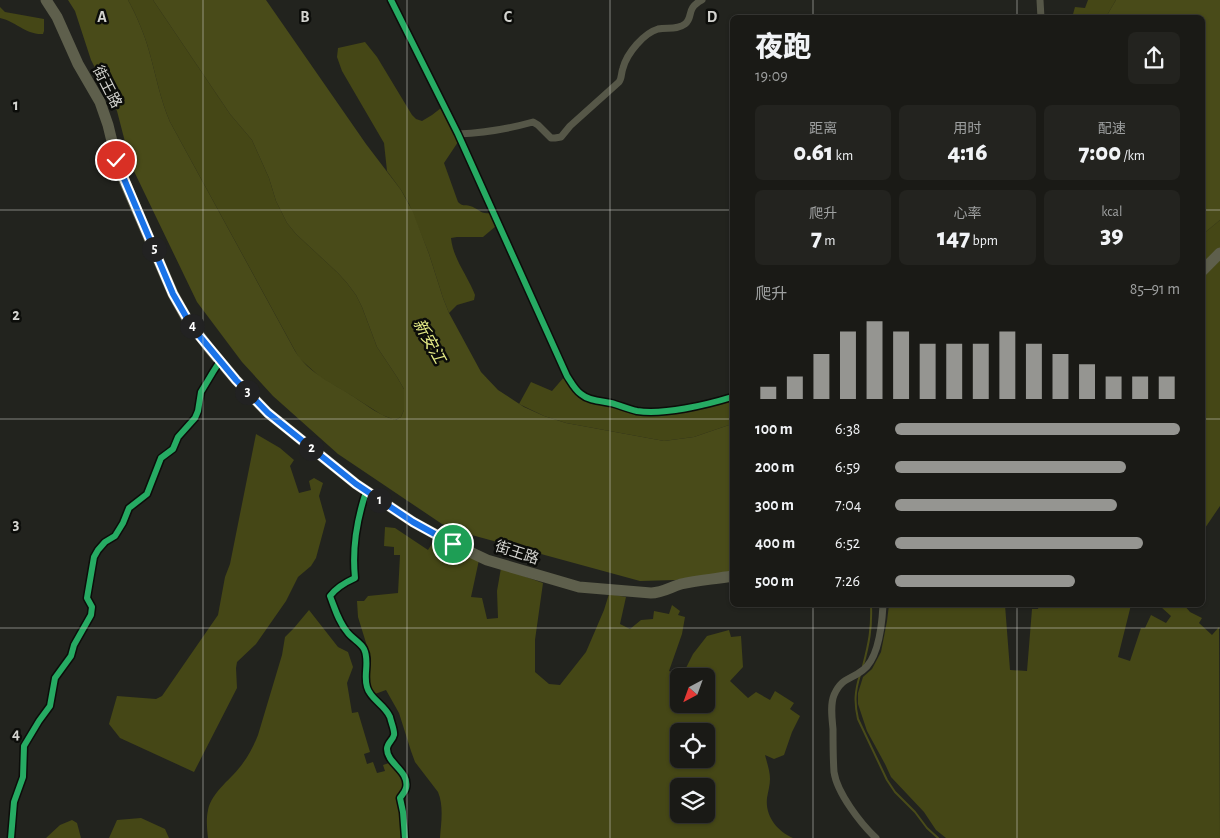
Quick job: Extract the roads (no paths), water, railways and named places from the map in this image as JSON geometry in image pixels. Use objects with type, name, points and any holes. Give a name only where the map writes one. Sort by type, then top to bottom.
[{"type":"main road","name":"街王路","points":[[46,0],[57,17],[78,64],[100,102],[118,166],[173,294],[186,319],[236,380],[268,413],[366,492],[413,522],[475,555],[512,568],[579,587],[618,591],[658,593],[689,582],[730,576]]},
{"type":"main road","points":[[1205,268],[1220,253]]},
{"type":"street","points":[[391,0],[458,134],[567,376],[579,393],[592,400],[649,411],[686,408],[730,397]]},
{"type":"street","points":[[458,134],[508,129],[533,122],[551,138],[561,137],[570,126],[619,82],[624,65],[638,42],[656,29],[683,25],[689,20],[693,6],[702,0]]},
{"type":"street","points":[[1040,0],[1041,15]]},
{"type":"street","points":[[11,838],[14,802],[23,777],[24,746],[38,721],[50,706],[56,678],[71,656],[74,645],[90,618],[92,607],[87,598],[94,556],[105,542],[115,536],[129,508],[146,494],[161,458],[172,451],[178,438],[195,418],[201,392],[220,361]]},
{"type":"street","points":[[366,492],[354,544],[355,578],[346,582],[330,596],[336,614],[346,630],[364,649],[367,659],[367,688],[386,710],[392,724],[394,735],[388,743],[387,749],[391,759],[406,779],[406,790],[400,798],[405,838]]},
{"type":"street","points":[[876,838],[857,817],[836,783],[832,703],[836,691],[842,683],[863,671],[872,659],[882,622],[883,607]]},
{"type":"water","name":"新安江","points":[[68,0],[128,0],[145,38],[170,122],[295,351],[314,372],[379,413],[396,420],[401,417],[404,410],[404,389],[377,347],[356,295],[338,273],[296,234],[287,223],[276,201],[269,178],[252,140],[230,114],[153,0],[266,0],[366,144],[401,190],[413,212],[449,313],[481,372],[498,390],[524,407],[566,423],[664,441],[694,437],[730,425],[730,572],[676,580],[640,581],[468,534],[442,524],[338,454],[273,396],[242,362],[197,302],[131,165],[117,111],[91,60],[75,11]]},
{"type":"water","points":[[1116,0],[1220,0],[1220,220],[1205,232],[1205,15],[1107,15]]},
{"type":"waterway","points":[[863,666],[870,636],[871,607]]},
{"type":"waterway","points":[[860,675],[856,697],[858,719],[887,780],[895,792],[938,838]]}]
